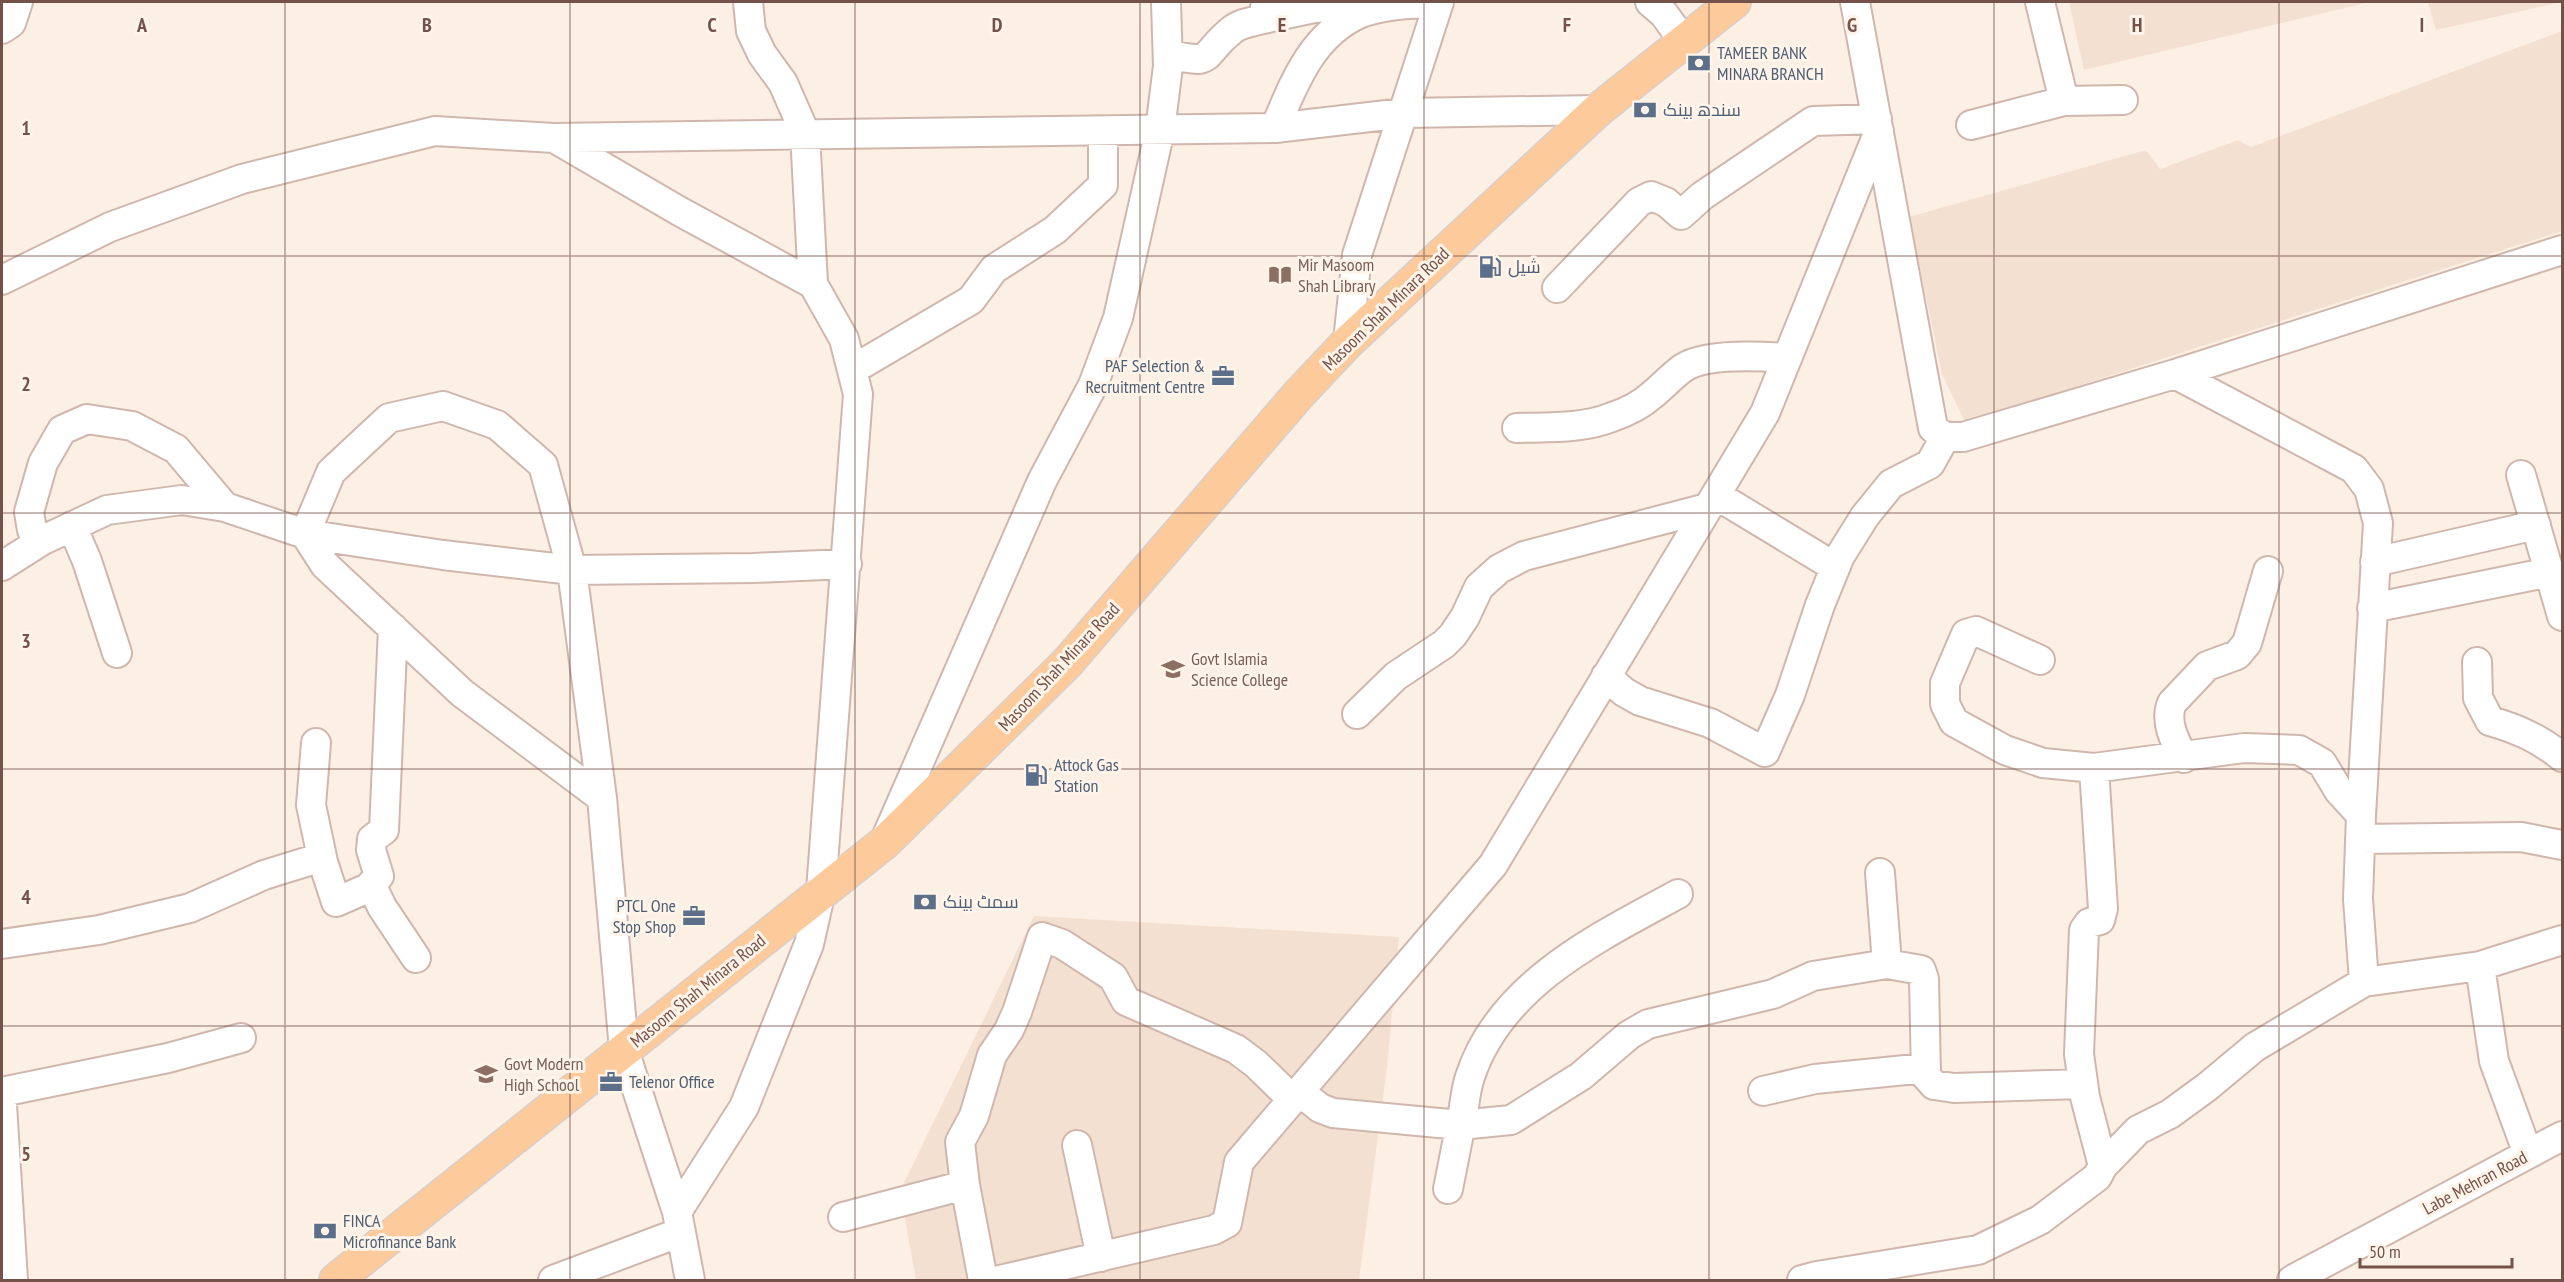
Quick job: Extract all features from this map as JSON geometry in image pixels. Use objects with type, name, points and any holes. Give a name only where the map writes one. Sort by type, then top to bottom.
[{"type":"main road","name":"Masoom Shah Minara Road","points":[[336,1281],[821,891],[884,843],[1067,663],[1299,394],[1348,342],[1599,110],[1734,2]]},
{"type":"street","points":[[2,29],[10,23],[18,2]]},
{"type":"street","points":[[553,1281],[679,1222],[744,1107],[809,944],[821,891],[858,394],[844,339],[813,284],[804,133],[783,83],[762,54],[752,31],[748,2]]},
{"type":"street","points":[[884,843],[1041,481],[1093,385],[1118,318],[1160,130],[1168,66],[1166,2]]},
{"type":"street","points":[[1275,128],[1297,75],[1321,41],[1361,13],[1439,2],[1357,255],[1348,342]]},
{"type":"street","points":[[1650,2],[1664,14],[1684,42]]},
{"type":"street","points":[[1855,2],[1933,428],[1945,437],[1962,437],[2175,374],[2562,250]]},
{"type":"street","points":[[2040,2],[2064,101]]},
{"type":"street","points":[[1168,54],[1194,60],[1206,58],[1232,29],[1264,10],[1362,5],[1374,5],[1378,9]]},
{"type":"street","points":[[1971,125],[2064,101],[2123,100]]},
{"type":"street","points":[[2,280],[110,227],[242,178],[435,131],[554,138],[1275,128],[1404,113],[1599,110]]},
{"type":"street","points":[[1557,288],[1639,202],[1651,196],[1666,202],[1681,215],[1702,196],[1813,121],[1878,125]]},
{"type":"street","points":[[1000,1281],[1214,1230],[1227,1223],[1239,1162],[1493,865],[1765,413],[1878,125]]},
{"type":"street","points":[[852,370],[970,300],[994,269],[1055,230],[1103,185],[1103,131]]},
{"type":"street","points":[[554,138],[813,284]]},
{"type":"street","points":[[1517,428],[1580,425],[1609,418],[1632,409],[1685,366],[1697,361],[1751,355],[1787,358]]},
{"type":"street","points":[[2175,374],[2354,469],[2369,489],[2378,523],[2360,827],[2358,898],[2364,982]]},
{"type":"street","points":[[305,534],[332,472],[389,418],[444,406],[497,425],[543,465],[572,570],[602,798],[624,1050],[679,1222],[690,1281]]},
{"type":"street","points":[[43,540],[32,530],[29,512],[43,463],[62,430],[87,419],[132,426],[176,449],[225,507]]},
{"type":"street","points":[[1606,676],[1624,692],[1640,701],[1718,726],[1765,752],[1790,694],[1835,567],[1865,516],[1891,484],[1930,464],[1945,437]]},
{"type":"street","points":[[2521,475],[2562,616]]},
{"type":"street","points":[[2,566],[43,540],[107,510],[182,500],[225,507],[305,534],[443,555],[572,570],[753,568],[847,564]]},
{"type":"street","points":[[1357,714],[1396,676],[1454,635],[1479,586],[1499,569],[1524,556],[1712,501],[1835,567]]},
{"type":"street","points":[[2375,562],[2536,525]]},
{"type":"street","points":[[72,526],[87,561],[117,653]]},
{"type":"street","points":[[305,534],[326,565],[462,693],[602,798]]},
{"type":"street","points":[[2184,758],[2172,735],[2169,710],[2172,703],[2207,666],[2237,655],[2247,643],[2268,571]]},
{"type":"street","points":[[2372,608],[2550,572]]},
{"type":"street","points":[[316,743],[310,793],[322,857],[336,902],[372,886],[379,876],[371,850],[372,839],[384,830],[393,628]]},
{"type":"street","points":[[2040,660],[1976,631],[1966,634],[1945,683],[1945,704],[1954,722],[2005,750],[2043,763],[2094,768],[2184,758],[2244,748],[2299,750],[2322,763],[2360,827]]},
{"type":"street","points":[[2477,662],[2478,698],[2490,722],[2516,729],[2544,742],[2562,757]]},
{"type":"street","points":[[2094,768],[2103,909],[2100,920],[2089,923],[2084,930],[2079,1054],[2082,1084],[2103,1167]]},
{"type":"street","points":[[2360,827],[2521,837],[2562,845]]},
{"type":"street","points":[[2,944],[99,930],[190,908],[264,875],[322,857]]},
{"type":"street","points":[[1880,873],[1887,964]]},
{"type":"street","points":[[372,886],[382,907],[416,958]]},
{"type":"street","points":[[1448,1189],[1469,1078],[1480,1052],[1494,1031],[1523,995],[1564,959],[1602,935],[1678,894]]},
{"type":"street","points":[[983,1281],[965,1185],[960,1142],[974,1116],[992,1055],[1009,1030],[1017,1012],[1041,937],[1062,944],[1113,977],[1126,1001],[1236,1049],[1296,1096],[1333,1113],[1460,1125],[1511,1120],[1581,1076],[1629,1035],[1648,1024],[1773,994],[1813,976],[1887,964],[1921,970],[1924,979],[1926,1076],[1934,1085],[1954,1088],[2082,1084]]},
{"type":"street","points":[[1802,1281],[1818,1276],[1978,1250],[2040,1220],[2097,1177],[2103,1167],[2138,1131],[2170,1114],[2255,1047],[2364,982],[2480,966],[2562,940]]},
{"type":"street","points":[[2480,966],[2494,1061],[2528,1154]]},
{"type":"street","points":[[2,1092],[168,1058],[241,1038]]},
{"type":"street","points":[[1763,1091],[1815,1079],[1926,1068]]},
{"type":"street","points":[[2,1105],[13,1281]]},
{"type":"street","name":"Labe Mehran Road","points":[[2292,1281],[2562,1136]]},
{"type":"street","points":[[1077,1145],[1101,1257]]},
{"type":"street","points":[[843,1217],[965,1185]]},
{"type":"shaded area","points":[[2069,2],[2370,2],[2084,70]]},
{"type":"shaded area","points":[[2428,2],[2562,2],[2436,30]]},
{"type":"shaded area","points":[[2562,31],[2562,231],[1965,422],[1942,374],[1909,217],[2146,150],[2160,169],[2238,140],[2251,147]]},
{"type":"shaded area","points":[[1034,916],[1399,937],[1387,1067],[1359,1280],[916,1280],[900,1191]]},
{"type":"place","name":"TAMEER BANK MINARA BRANCH","points":[[1699,63]]},
{"type":"place","name":"سندھ بینک","points":[[1645,110]]},
{"type":"place","name":"شیل","points":[[1490,267]]},
{"type":"place","name":"Mir Masoom Shah Library","points":[[1280,275]]},
{"type":"place","name":"PAF Selection & Recruitment Centre","points":[[1223,376]]},
{"type":"place","name":"Govt Islamia Science College","points":[[1173,669]]},
{"type":"place","name":"Attock Gas Station","points":[[1036,775]]},
{"type":"place","name":"سمٹ بینک","points":[[925,902]]},
{"type":"place","name":"PTCL One Stop Shop","points":[[694,916]]},
{"type":"place","name":"Govt Modern High School","points":[[486,1074]]},
{"type":"place","name":"Telenor Office","points":[[611,1082]]},
{"type":"place","name":"FINCA Microfinance Bank","points":[[325,1231]]}]
